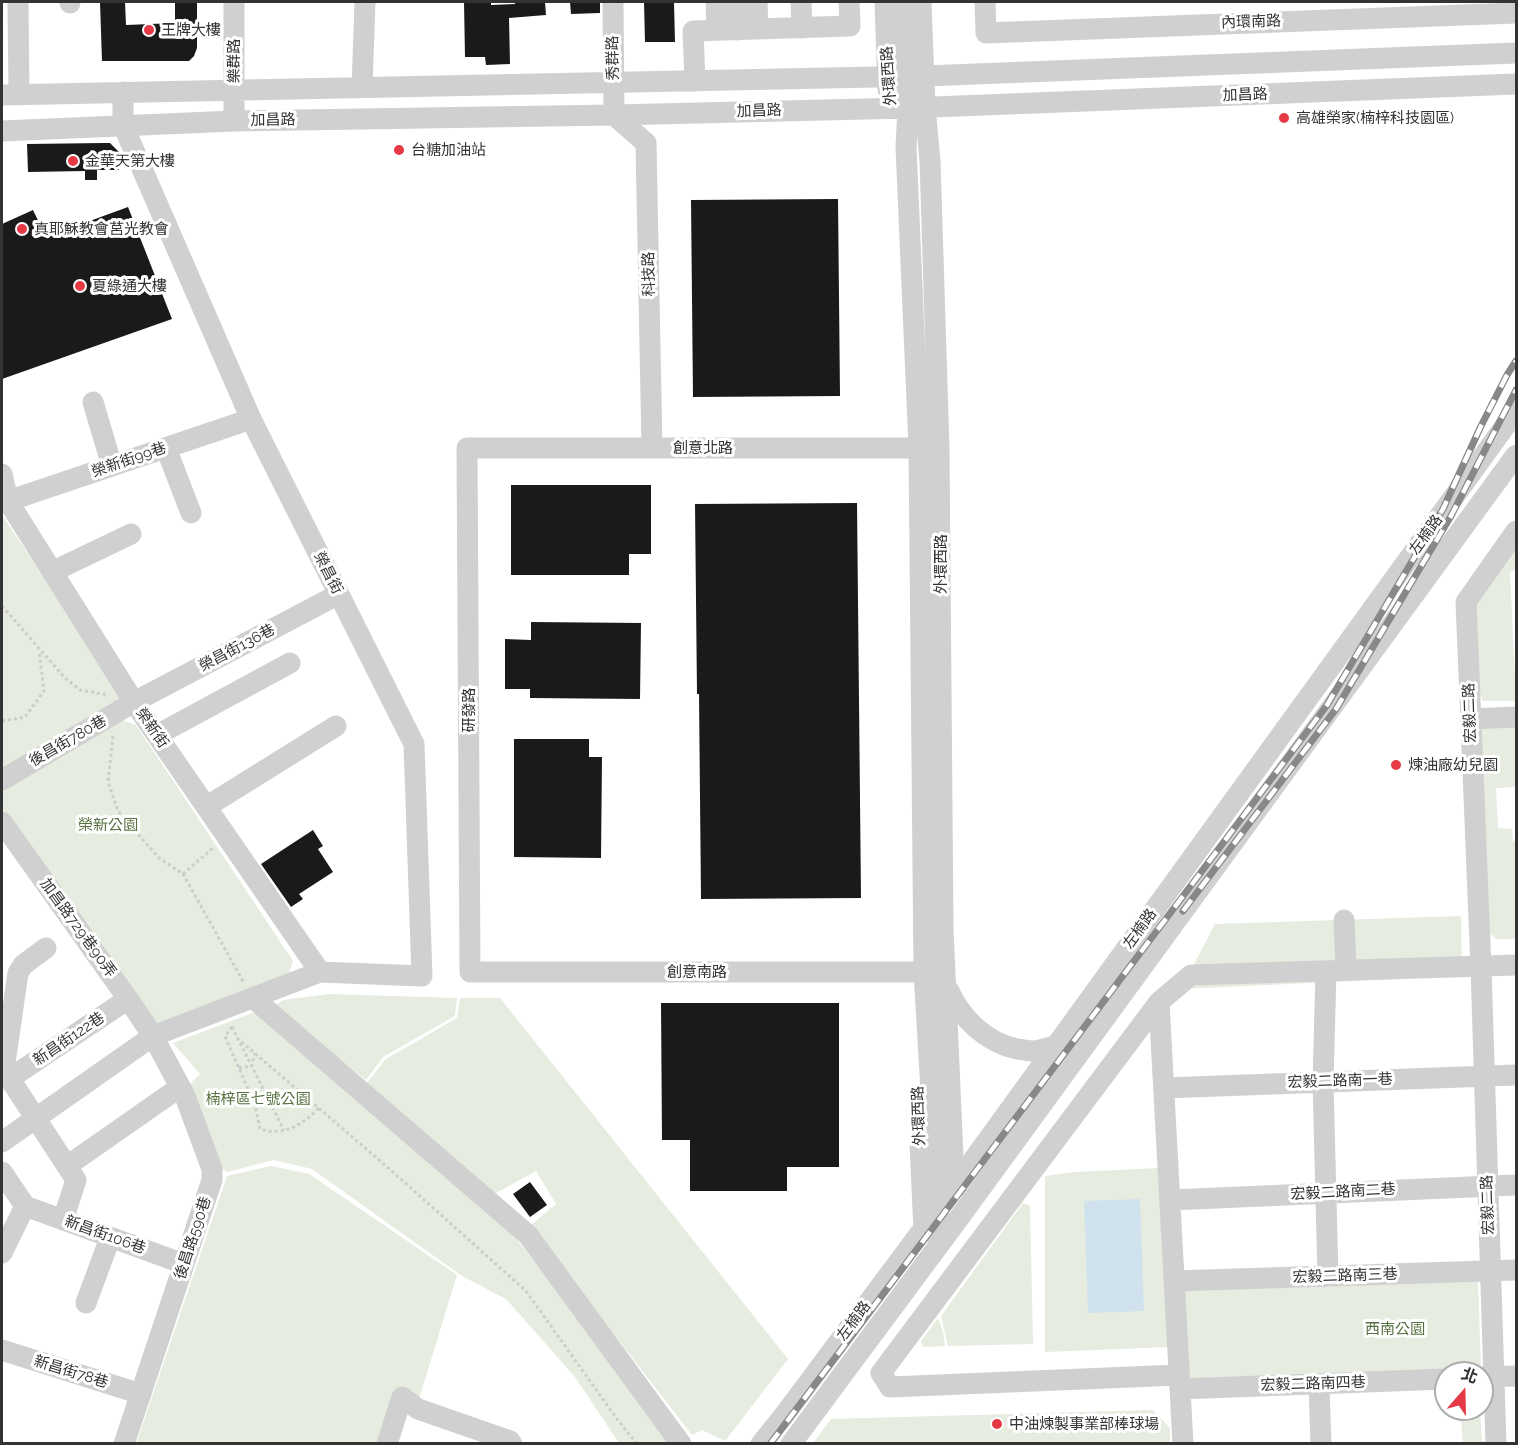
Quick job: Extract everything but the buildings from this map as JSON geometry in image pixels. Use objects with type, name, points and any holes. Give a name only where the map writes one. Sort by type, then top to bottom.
[{"type":"street","points":[[10,95],[18,2]]},
{"type":"street","name":"樂群路","points":[[234,2],[234,121]]},
{"type":"street","points":[[363,87],[365,2]]},
{"type":"street","name":"秀群路","points":[[613,2],[614,115]]},
{"type":"street","points":[[716,2],[737,30]]},
{"type":"street","points":[[737,2],[737,30]]},
{"type":"street","points":[[737,30],[758,2]]},
{"type":"street","points":[[801,2],[802,28]]},
{"type":"street","points":[[695,81],[693,31],[850,26],[849,2]]},
{"type":"street","name":"外環西路","points":[[885,2],[914,76]]},
{"type":"street","name":"外環西路","points":[[904,2],[914,76],[915,107],[906,147],[929,448],[945,983],[953,1157],[959,1218]]},
{"type":"street","name":"外環西路","points":[[921,2],[914,76],[915,107],[929,145],[929,448],[924,972],[940,1243]]},
{"type":"street","name":"外環西路","points":[[914,76],[936,2]]},
{"type":"street","name":"內環南路","points":[[985,2],[986,33],[1289,11],[1516,13]]},
{"type":"street","name":"加昌路","points":[[10,95],[914,76],[1516,53]]},
{"type":"street","name":"加昌路","points":[[2,131],[234,121],[614,115],[915,107],[1516,84]]},
{"type":"street","name":"榮昌街","points":[[123,92],[123,125],[251,419],[414,744],[422,976],[320,972]]},
{"type":"street","name":"科技路","points":[[614,115],[646,143],[652,448]]},
{"type":"street","points":[[93,402],[112,466]]},
{"type":"street","name":"左楠路","points":[[761,1443],[924,1228],[1516,411]]},
{"type":"street","name":"榮新街99巷","points":[[8,501],[251,419]]},
{"type":"street","points":[[165,448],[191,513]]},
{"type":"street","name":"創意北路","points":[[467,448],[929,448]]},
{"type":"street","name":"研發路","points":[[467,448],[470,972]]},
{"type":"street","name":"左楠路","points":[[791,1443],[959,1218],[1516,455]]},
{"type":"street","name":"榮新街","points":[[2,474],[8,501],[134,702],[320,972]]},
{"type":"street","name":"宏毅二路","points":[[1488,1361],[1490,1271],[1466,602],[1516,531]]},
{"type":"street","points":[[52,572],[131,534]]},
{"type":"street","name":"榮昌街136巷","points":[[134,702],[339,594]]},
{"type":"street","points":[[157,735],[290,663]]},
{"type":"street","name":"後昌街780巷","points":[[2,780],[134,702]]},
{"type":"street","points":[[1470,719],[1516,717]]},
{"type":"street","points":[[206,807],[336,726]]},
{"type":"street","name":"加昌路729巷90弄","points":[[2,822],[153,1036]]},
{"type":"street","points":[[1328,1276],[1323,1082],[1344,920]]},
{"type":"street","points":[[46,948],[23,965],[18,973],[4,1070],[76,1180],[63,1220]]},
{"type":"street","points":[[1183,1443],[1159,1002],[1191,975],[1516,965]]},
{"type":"street","points":[[2,1142],[153,1036],[320,972]]},
{"type":"street","name":"創意南路","points":[[470,972],[924,972]]},
{"type":"street","name":"外環西路","points":[[924,972],[913,992],[925,1262]]},
{"type":"street","name":"外環西路","points":[[945,983],[955,1004],[969,1021],[980,1032],[1000,1044],[1032,1051],[1055,1046]]},
{"type":"street","points":[[253,998],[528,1235],[681,1443]]},
{"type":"street","name":"新昌街122巷","points":[[9,1079],[128,999]]},
{"type":"street","name":"宏毅二路南四巷","points":[[1159,1002],[880,1373],[890,1387],[1180,1382],[1319,1384],[1434,1379]]},
{"type":"street","name":"後昌路590巷","points":[[124,1443],[212,1180],[212,1169],[185,1096],[153,1036]]},
{"type":"street","name":"宏毅二路南一巷","points":[[1164,1088],[1516,1075]]},
{"type":"street","points":[[67,1166],[180,1087]]},
{"type":"street","points":[[2,1172],[25,1206],[2,1253]]},
{"type":"street","name":"宏毅二路南二巷","points":[[1170,1200],[1516,1185]]},
{"type":"street","name":"新昌街106巷","points":[[25,1206],[184,1264]]},
{"type":"street","points":[[86,1303],[110,1238]]},
{"type":"street","name":"宏毅二路南三巷","points":[[1174,1281],[1516,1270]]},
{"type":"street","name":"新昌街78巷","points":[[2,1350],[141,1394]]},
{"type":"street","points":[[1494,1377],[1516,1376]]},
{"type":"street","points":[[1319,1384],[1321,1443]]},
{"type":"street","points":[[387,1443],[402,1397],[418,1409],[512,1443]]},
{"type":"street","name":"宏毅二路","points":[[1494,1421],[1497,1443]]},
{"type":"path","points":[[2,606],[65,678],[80,690],[113,696],[115,714],[108,782],[118,811],[159,858],[183,874],[253,998]]},
{"type":"path","points":[[2,721],[25,717],[44,691],[39,649]]},
{"type":"path","points":[[183,874],[226,836]]},
{"type":"path","points":[[284,1130],[232,1027],[225,1036],[255,1105],[260,1129],[276,1132],[284,1130],[307,1120],[319,1108]]},
{"type":"path","points":[[237,1038],[385,1165],[526,1291],[617,1419],[637,1443]]},
{"type":"path","points":[[252,1066],[255,1053]]},
{"type":"path","points":[[239,1068],[252,1066]]},
{"type":"green space","points":[[2,515],[119,690],[120,705],[2,775]]},
{"type":"green space","points":[[1516,544],[1516,570],[1510,572],[1516,701],[1483,701],[1477,689],[1474,605]]},
{"type":"green space","name":"榮新公園","points":[[122,720],[136,725],[293,961],[288,977],[164,1026],[151,1023],[2,808],[2,789]]},
{"type":"green space","points":[[1516,726],[1516,787],[1496,788],[1498,828],[1512,829],[1513,841],[1516,841],[1516,939],[1496,939],[1488,932],[1476,736],[1483,727]]},
{"type":"green space","points":[[1461,916],[1462,976],[1181,989],[1215,924]]},
{"type":"green space","points":[[329,994],[457,998],[455,1016],[383,1057],[366,1080],[276,1010],[275,1006],[283,1000]]},
{"type":"green space","points":[[460,998],[500,998],[788,1359],[725,1441],[702,1430],[692,1435],[530,1226],[556,1204],[536,1171],[494,1194],[367,1083],[386,1059],[457,1018]]},
{"type":"green space","name":"楠梓區七號公園","points":[[255,1012],[515,1237],[676,1443],[619,1443],[575,1377],[506,1299],[462,1276],[312,1169],[274,1160],[227,1172],[213,1162],[186,1088],[200,1074],[173,1043]]},
{"type":"green space","points":[[271,1166],[309,1174],[457,1275],[419,1399],[398,1387],[380,1443],[136,1444],[227,1176]]},
{"type":"green space","points":[[1160,1168],[1170,1347],[1045,1352],[1045,1176],[1076,1172]]},
{"type":"green space","points":[[1023,1203],[1030,1206],[1033,1344],[948,1346],[941,1316]]},
{"type":"green space","name":"西南公園","points":[[1478,1279],[1481,1361],[1434,1361],[1434,1374],[1186,1382],[1182,1290]]},
{"type":"green space","points":[[938,1318],[945,1346],[924,1347],[922,1340]]},
{"type":"green space","name":"中油煉製事業部棒球場","points":[[1153,1410],[1170,1428],[1170,1443],[813,1443],[831,1419]]},
{"type":"green space","points":[[1461,1421],[1481,1421],[1482,1441],[1516,1443],[1463,1443]]},
{"type":"water","points":[[1140,1199],[1144,1311],[1088,1313],[1084,1201]]},
{"type":"railway","points":[[770,1444],[1327,705],[1443,509],[1481,426],[1516,361]]},
{"type":"railway","points":[[1183,911],[1336,709],[1451,516],[1516,390]]},
{"type":"place","name":"王牌大樓","points":[[149,30]]},
{"type":"place","name":"高雄榮家(楠梓科技園區)","points":[[1284,118]]},
{"type":"place","name":"台糖加油站","points":[[399,150]]},
{"type":"place","name":"金華天第大樓","points":[[73,161]]},
{"type":"place","name":"真耶穌教會莒光教會","points":[[22,229]]},
{"type":"place","name":"夏綠通大樓","points":[[80,286]]},
{"type":"place","name":"煉油廠幼兒園","points":[[1396,765]]},
{"type":"place","name":"中油煉製事業部棒球場","points":[[997,1424]]}]
